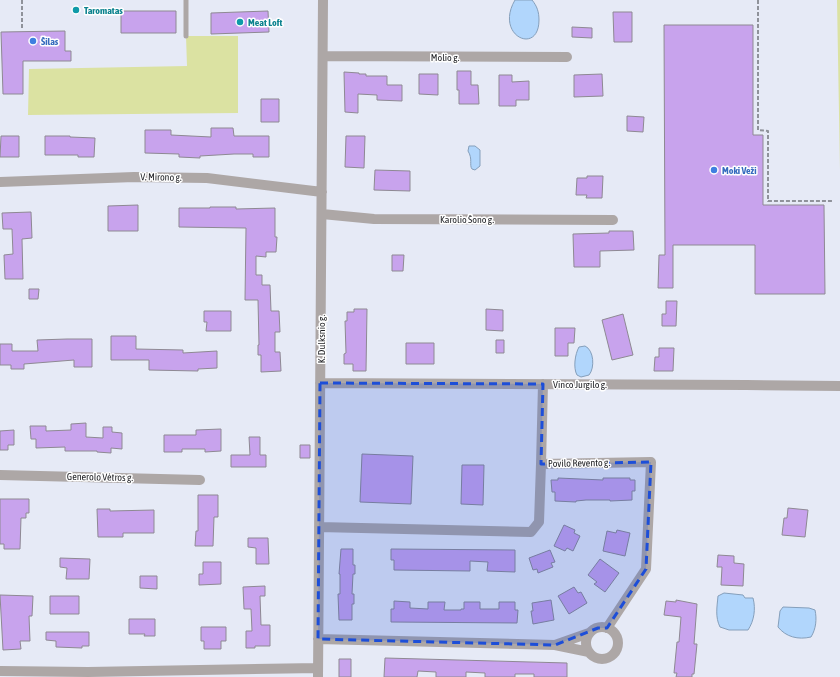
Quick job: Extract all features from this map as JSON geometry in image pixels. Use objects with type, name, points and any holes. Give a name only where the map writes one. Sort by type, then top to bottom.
[{"type":"street","name":"K. Dulksnio g.","points":[[318,673],[323,0]]},
{"type":"street","name":"Molio g.","points":[[323,56],[567,57]]},
{"type":"street","name":"V. Mirono g.","points":[[0,182],[134,177],[207,178],[322,192]]},
{"type":"street","name":"Karolio Šono g.","points":[[322,214],[374,219],[613,220]]},
{"type":"street","name":"Vinco Jurgilo g.","points":[[320,383],[840,386]]},
{"type":"street","points":[[541,464],[543,384]]},
{"type":"street","name":"Povilo Revento g.","points":[[319,528],[531,532],[539,522],[541,464],[651,462],[646,569],[607,628]]},
{"type":"street","name":"Generolo Vėtros g.","points":[[0,475],[200,480]]},
{"type":"street","points":[[555,645],[589,633],[598,628],[607,628],[618,638],[615,653],[602,659],[592,656],[586,643],[589,633]]},
{"type":"street","points":[[318,639],[555,645],[589,652]]},
{"type":"street","points":[[0,671],[318,673]]},
{"type":"lane","points":[[186,0],[186,36]]},
{"type":"path","points":[[22,0],[22,30]]},
{"type":"path","points":[[758,0],[758,130],[768,131],[768,201],[833,201]]},
{"type":"highlighted area","points":[[320,383],[543,384],[541,464],[651,462],[646,569],[607,628],[598,628],[555,645],[318,639]]},
{"type":"green space","points":[[837,0],[840,0],[840,170]]},
{"type":"green space","points":[[186,36],[238,36],[238,113],[28,115],[29,69],[187,66]]},
{"type":"water","points":[[515,0],[532,0],[536,7],[539,20],[537,31],[532,37],[526,39],[519,37],[513,32],[510,23],[510,13]]},
{"type":"water","points":[[469,146],[475,146],[480,150],[480,166],[475,170],[471,167],[468,151]]},
{"type":"water","points":[[585,346],[592,355],[593,364],[589,375],[581,377],[577,375],[575,369],[576,353],[579,347]]},
{"type":"water","points":[[724,593],[743,595],[745,598],[753,598],[754,615],[748,630],[729,630],[720,627],[717,616],[718,596]]},
{"type":"water","points":[[783,607],[809,608],[815,610],[816,624],[811,637],[793,637],[778,627],[780,611]]},
{"type":"building","points":[[121,11],[176,11],[176,33],[121,33]]},
{"type":"building","name":"Meat Loft","points":[[268,11],[269,32],[211,34],[211,13]]},
{"type":"building","points":[[613,12],[632,12],[632,42],[614,42]]},
{"type":"building","name":"Moki Veži","points":[[664,25],[753,25],[753,135],[763,135],[763,205],[824,205],[825,294],[755,294],[755,245],[673,245],[673,288],[658,288],[659,255],[665,255]]},
{"type":"building","points":[[572,27],[592,28],[592,38],[572,37]]},
{"type":"building","name":"Šilas","points":[[65,31],[65,51],[71,51],[71,61],[23,61],[23,94],[3,94],[1,32]]},
{"type":"building","points":[[457,71],[471,71],[471,85],[478,85],[479,104],[459,104]]},
{"type":"building","points":[[344,72],[366,74],[366,76],[387,76],[387,85],[402,85],[402,101],[377,100],[377,95],[358,94],[358,113],[345,112]]},
{"type":"building","points":[[419,74],[438,74],[438,95],[419,94]]},
{"type":"building","points":[[602,74],[603,96],[574,97],[574,75]]},
{"type":"building","points":[[499,75],[512,75],[512,82],[529,81],[529,100],[516,100],[516,106],[499,106]]},
{"type":"building","points":[[261,99],[279,99],[279,122],[261,122]]},
{"type":"building","points":[[627,116],[644,117],[643,132],[627,131]]},
{"type":"building","points":[[211,128],[233,128],[234,136],[269,136],[269,157],[253,157],[253,154],[234,154],[200,156],[200,158],[179,157],[179,154],[145,153],[145,130],[171,130],[171,135],[211,137]]},
{"type":"building","points":[[1,136],[19,136],[19,157],[0,157]]},
{"type":"building","points":[[45,136],[95,138],[94,157],[78,157],[78,155],[45,155]]},
{"type":"building","points":[[346,136],[365,136],[364,168],[345,167]]},
{"type":"building","points":[[375,170],[410,171],[410,191],[374,190]]},
{"type":"building","points":[[587,176],[603,176],[602,198],[586,198],[587,195],[576,195],[577,178],[587,178]]},
{"type":"building","points":[[138,205],[138,231],[108,231],[108,206]]},
{"type":"building","points":[[236,207],[236,209],[275,208],[275,237],[277,237],[276,252],[266,252],[266,257],[256,256],[256,275],[262,275],[262,285],[270,285],[271,311],[279,311],[280,332],[275,332],[275,352],[280,352],[281,371],[261,372],[261,355],[258,355],[258,300],[245,300],[246,228],[179,227],[179,208]]},
{"type":"building","points":[[31,212],[32,238],[22,239],[23,279],[5,279],[4,255],[13,254],[12,229],[3,229],[2,213]]},
{"type":"building","points":[[609,231],[633,231],[634,250],[600,251],[600,267],[574,267],[573,234],[609,233]]},
{"type":"building","points":[[392,255],[404,255],[403,271],[392,271]]},
{"type":"building","points":[[29,289],[39,289],[38,299],[29,299]]},
{"type":"building","points":[[666,301],[677,301],[676,326],[662,326],[662,314],[666,314]]},
{"type":"building","points":[[354,309],[367,309],[366,371],[353,371],[353,364],[344,364],[344,354],[346,353],[345,321],[347,321],[347,312],[354,312]]},
{"type":"building","points":[[486,309],[503,310],[503,331],[486,330]]},
{"type":"building","points":[[204,311],[231,311],[231,331],[206,331],[207,322],[204,322]]},
{"type":"building","points":[[623,314],[633,355],[612,360],[602,320]]},
{"type":"building","points":[[555,328],[575,328],[574,343],[568,343],[568,356],[555,356]]},
{"type":"building","points":[[111,336],[136,336],[136,349],[183,350],[183,353],[217,351],[217,368],[198,369],[198,371],[149,370],[149,360],[111,360]]},
{"type":"building","points":[[92,339],[92,367],[74,367],[74,360],[24,364],[24,369],[11,369],[11,365],[0,365],[0,344],[12,344],[12,351],[38,351],[37,340]]},
{"type":"building","points":[[496,340],[504,340],[504,353],[496,353]]},
{"type":"building","points":[[406,343],[434,343],[434,364],[406,364]]},
{"type":"building","points":[[659,348],[674,348],[673,371],[654,371],[655,357],[659,357]]},
{"type":"building","points":[[86,423],[86,437],[103,438],[103,427],[112,427],[112,432],[122,433],[122,449],[111,448],[111,453],[97,451],[65,451],[65,447],[36,448],[36,439],[31,439],[30,426],[46,426],[46,431],[71,430],[71,424]]},
{"type":"building","points":[[221,429],[221,451],[205,452],[205,449],[182,449],[182,452],[164,452],[164,435],[196,435],[196,430]]},
{"type":"building","points":[[14,430],[14,445],[8,445],[8,450],[0,450],[0,431]]},
{"type":"building","points":[[249,437],[260,437],[260,455],[266,455],[266,467],[231,467],[231,455],[250,455]]},
{"type":"building","points":[[300,445],[310,445],[310,458],[300,458]]},
{"type":"building","points":[[362,454],[413,456],[411,504],[360,502]]},
{"type":"building","points":[[462,465],[484,465],[483,505],[461,504]]},
{"type":"building","points":[[558,478],[603,480],[603,478],[630,478],[630,480],[635,480],[635,491],[632,491],[632,500],[586,500],[576,502],[555,501],[555,492],[552,492],[551,480],[558,480]]},
{"type":"building","points":[[198,495],[218,495],[218,517],[214,517],[213,546],[195,546],[196,531],[198,531]]},
{"type":"building","points":[[0,499],[29,499],[29,513],[26,513],[26,518],[21,518],[20,549],[4,549],[4,544],[0,544]]},
{"type":"building","points":[[788,508],[808,510],[805,537],[782,535],[784,518],[787,518]]},
{"type":"building","points":[[97,509],[110,509],[110,511],[154,510],[154,533],[123,533],[123,537],[98,537]]},
{"type":"building","points":[[564,525],[575,530],[574,533],[580,536],[573,551],[567,548],[565,551],[554,546]]},
{"type":"building","points":[[617,530],[630,533],[625,556],[603,551],[607,531],[616,533]]},
{"type":"building","points":[[248,538],[268,538],[269,564],[256,564],[256,548],[248,547]]},
{"type":"building","points":[[341,549],[353,549],[353,565],[355,565],[355,574],[353,574],[352,594],[354,594],[354,604],[352,604],[352,620],[339,620],[338,594],[340,594],[339,574]]},
{"type":"building","points":[[391,549],[515,550],[515,572],[487,571],[488,562],[470,561],[470,571],[394,570],[394,560],[391,560]]},
{"type":"building","points":[[550,550],[555,562],[551,563],[553,567],[538,573],[537,569],[533,570],[529,558]]},
{"type":"building","points":[[718,555],[734,556],[734,563],[744,564],[743,586],[721,585],[722,567],[717,567]]},
{"type":"building","points":[[60,558],[90,559],[89,579],[66,579],[67,568],[60,567]]},
{"type":"building","points":[[600,559],[619,573],[605,592],[594,584],[597,582],[588,575]]},
{"type":"building","points":[[203,562],[221,562],[221,584],[199,585],[199,574],[203,574]]},
{"type":"building","points":[[140,576],[157,576],[157,589],[140,588]]},
{"type":"building","points":[[265,586],[265,596],[260,596],[261,625],[270,625],[270,646],[255,646],[255,648],[246,648],[246,631],[252,631],[251,609],[244,609],[243,587]]},
{"type":"building","points":[[574,587],[578,593],[581,592],[587,603],[569,614],[558,596]]},
{"type":"building","points":[[0,595],[33,596],[32,616],[29,616],[30,641],[20,641],[21,649],[3,650]]},
{"type":"building","points":[[50,596],[79,596],[79,614],[50,614]]},
{"type":"building","points":[[551,600],[554,620],[533,624],[531,611],[533,611],[532,603]]},
{"type":"building","points":[[676,600],[697,604],[694,644],[697,644],[694,674],[692,674],[692,677],[676,677],[677,673],[674,673],[681,617],[664,615],[666,601],[676,602]]},
{"type":"building","points":[[394,601],[410,602],[410,608],[428,609],[428,602],[445,602],[444,610],[464,609],[464,602],[480,602],[480,609],[499,609],[499,602],[515,602],[515,610],[518,610],[517,623],[391,622],[391,609],[394,609]]},
{"type":"building","points":[[129,619],[155,619],[155,636],[144,636],[145,634],[129,634]]},
{"type":"building","points":[[201,627],[226,627],[226,641],[221,641],[221,649],[204,649],[204,641],[201,641]]},
{"type":"building","points":[[46,632],[89,632],[89,646],[82,646],[82,648],[56,647],[56,641],[46,640]]},
{"type":"building","points":[[385,658],[567,663],[567,677],[534,677],[534,674],[515,674],[515,677],[485,677],[485,673],[466,672],[466,677],[436,677],[436,672],[418,671],[417,677],[384,677]]},
{"type":"building","points":[[339,659],[351,659],[351,677],[339,677]]},
{"type":"place","name":"Taromatas","points":[[76,10]]},
{"type":"place","name":"Meat Loft","points":[[240,22]]},
{"type":"place","name":"Šilas","points":[[33,41]]},
{"type":"place","name":"Moki Veži","points":[[714,170]]}]
